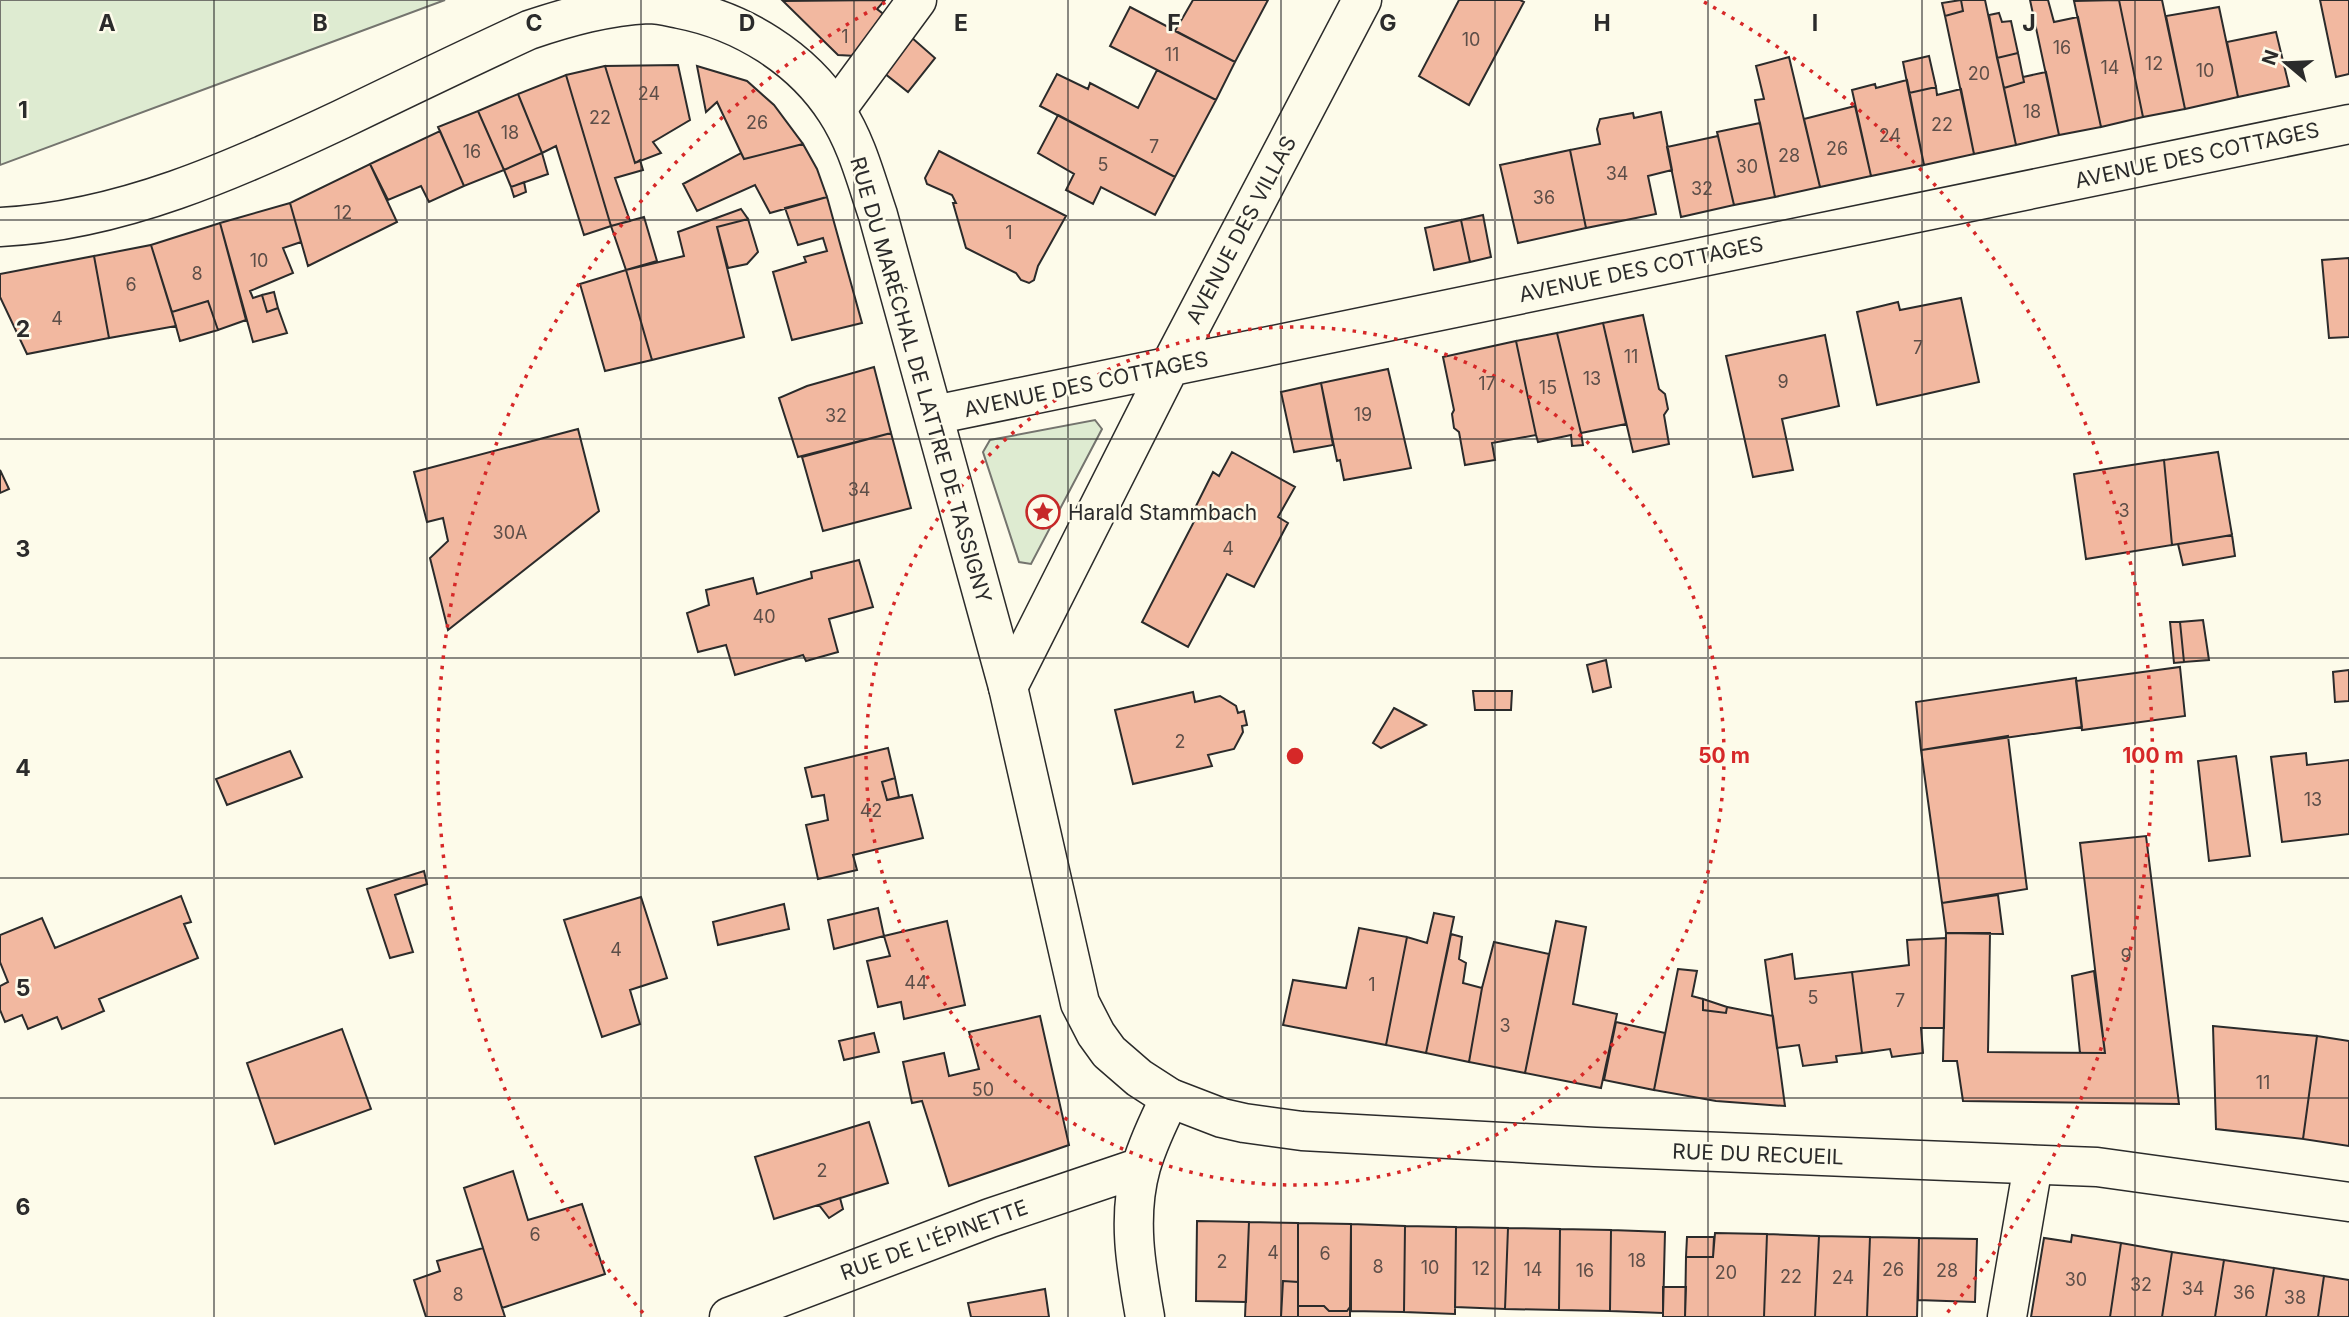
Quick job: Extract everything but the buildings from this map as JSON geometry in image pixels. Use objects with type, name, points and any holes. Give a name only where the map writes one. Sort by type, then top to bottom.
[{"type":"street","points":[[836,110],[917,0]]},
{"type":"street","name":"AVENUE DES VILLAS","points":[[1008,687],[1170,366],[1362,0]]},
{"type":"street","name":"RUE DU MARÉCHAL DE LATTRE DE TASSIGNY","points":[[0,227],[48,223],[83,216],[197,183],[256,159],[529,30],[576,15],[652,4],[723,20],[756,36],[788,58],[836,110],[866,177],[1008,687],[1080,1003],[1109,1052],[1139,1078],[1170,1098]]},
{"type":"street","name":"AVENUE DES COTTAGES","points":[[934,415],[2349,124]]},
{"type":"street","points":[[1145,1317],[1133,1232],[1135,1200],[1141,1167],[1170,1098]]},
{"type":"street","name":"RUE DU RECUEIL","points":[[1170,1098],[1222,1118],[1302,1131],[1595,1147],[2097,1167],[2349,1202]]},
{"type":"street","points":[[2007,1317],[2033,1165]]},
{"type":"street","name":"RUE DE L'ÉPINETTE","points":[[729,1317],[990,1219],[1141,1167]]},
{"type":"green space","points":[[0,0],[445,0],[0,165]]},
{"type":"green space","points":[[1095,420],[1102,429],[1031,564],[1019,562],[983,452],[990,440]]},
{"type":"place","name":"Harald Stammbach","points":[[1043,512]]}]
